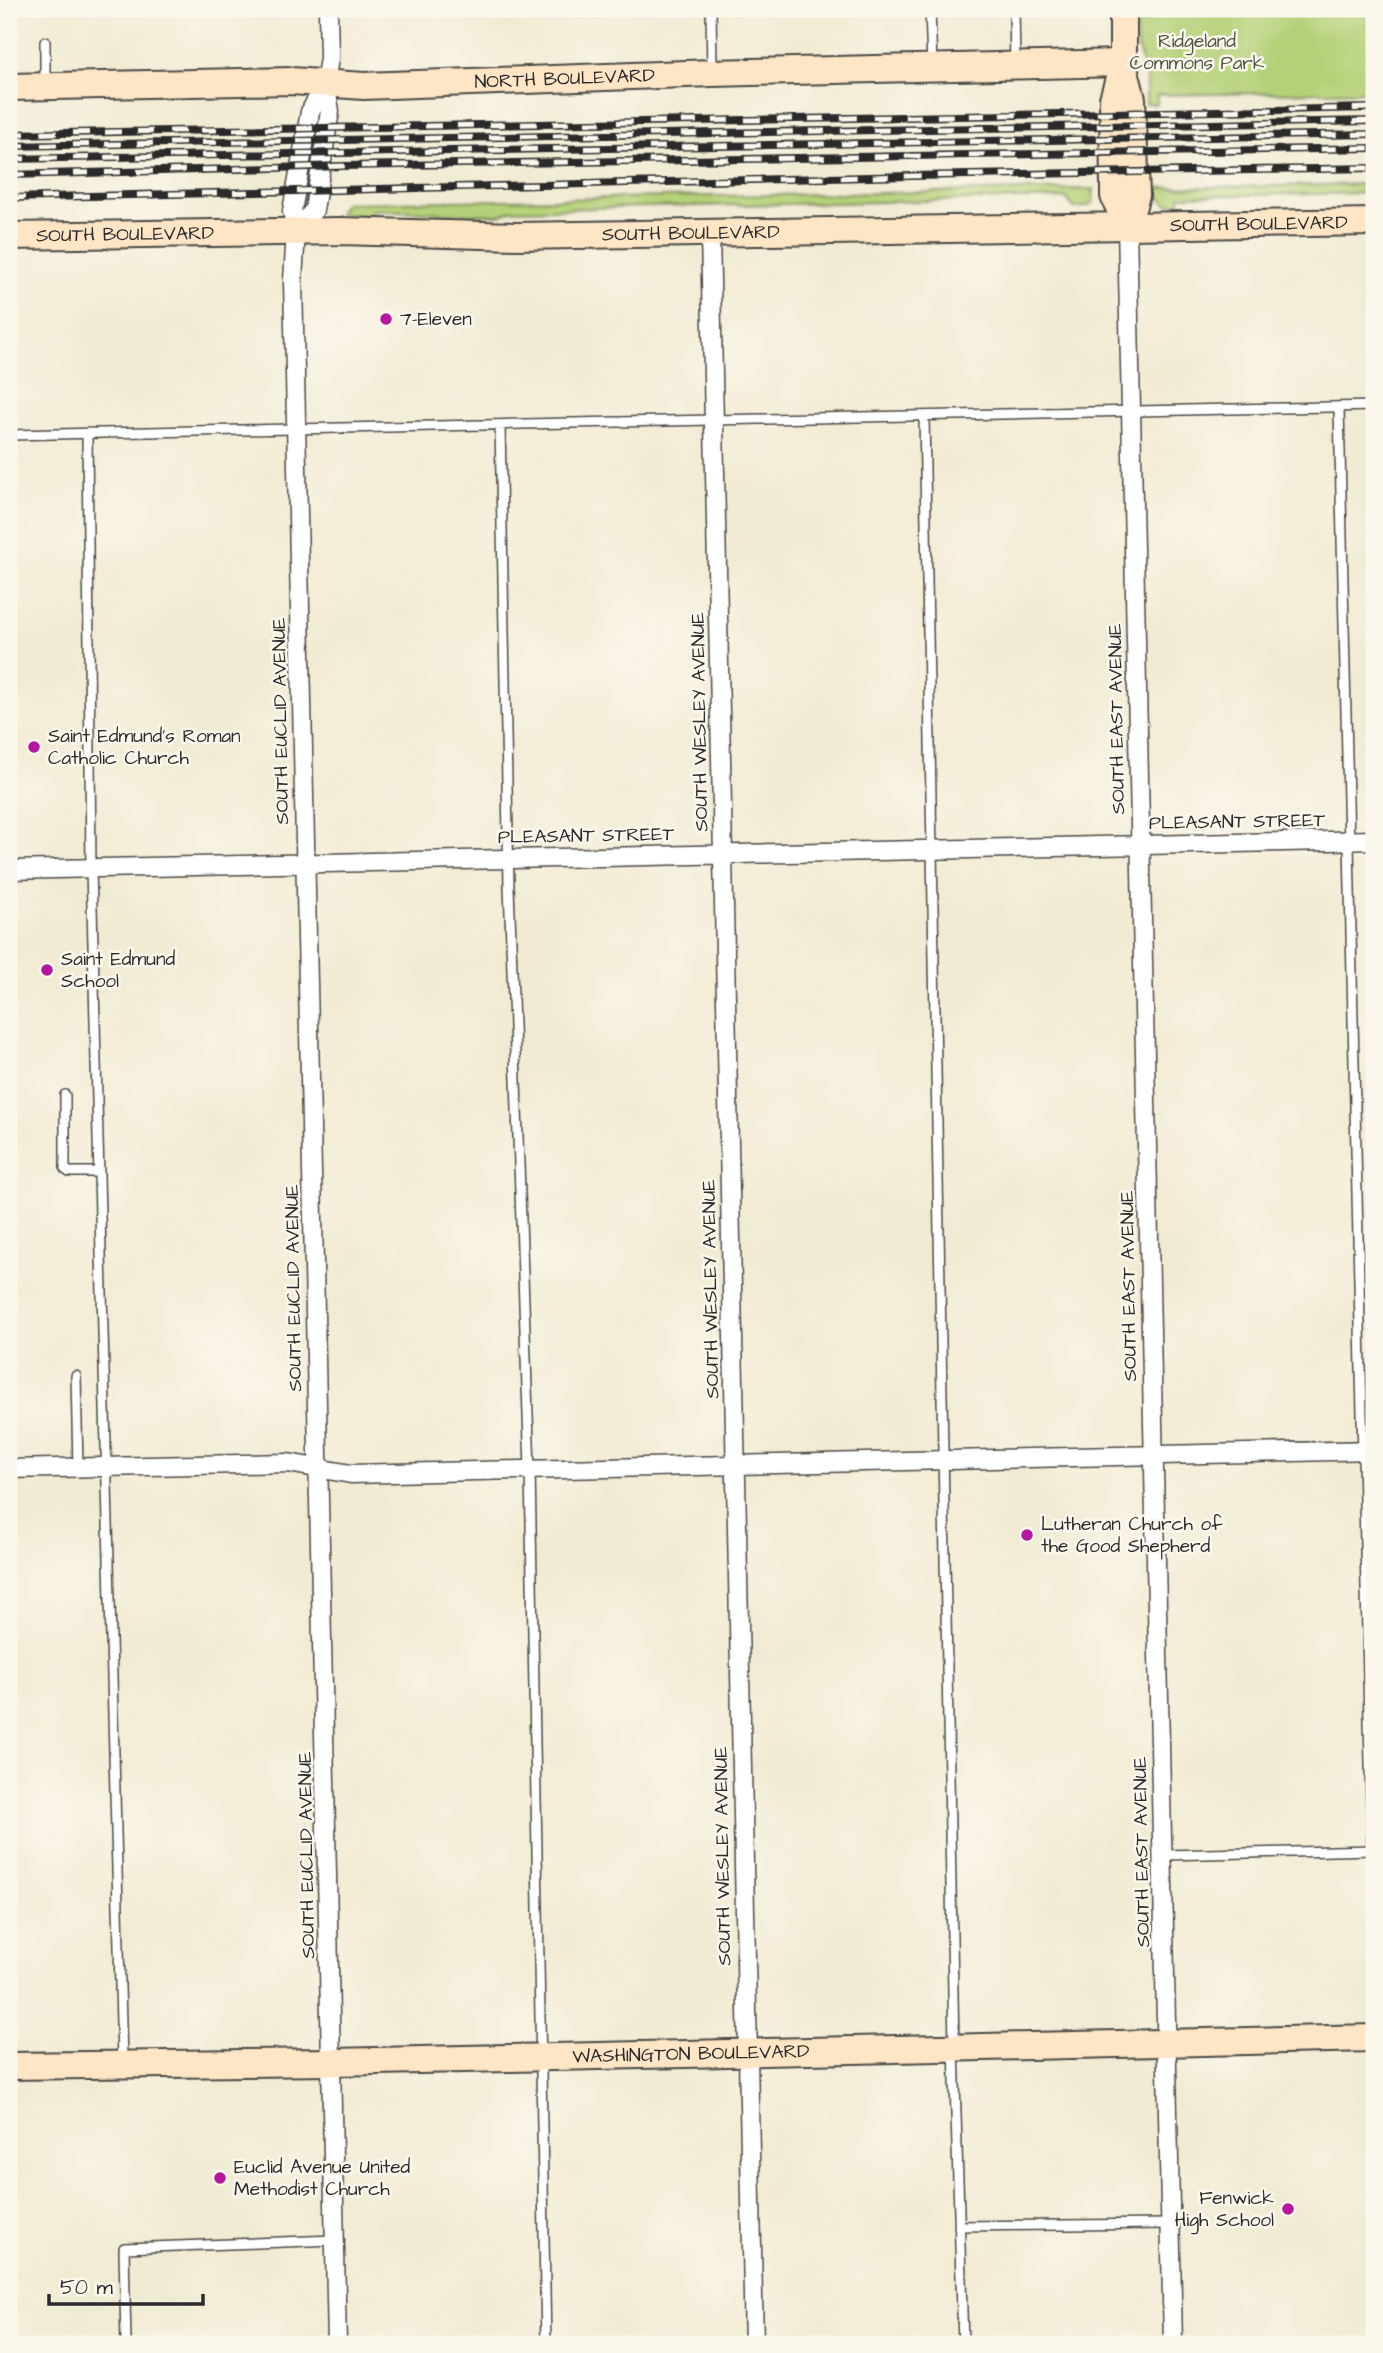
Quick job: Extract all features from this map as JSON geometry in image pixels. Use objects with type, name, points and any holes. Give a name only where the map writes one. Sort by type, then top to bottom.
[{"type":"street","points":[[296,232],[314,210],[330,111],[325,84],[329,58],[328,9]]},
{"type":"street","points":[[1123,9],[1124,64],[1132,99],[1136,195],[1127,226]]},
{"type":"street","name":"NORTH BOULEVARD","points":[[9,87],[291,81],[363,86],[712,73],[1124,64]]},
{"type":"street","name":"SOUTH BOULEVARD","points":[[9,236],[296,232],[517,236],[1374,222]]},
{"type":"street","name":"SOUTH EAST AVENUE","points":[[1127,226],[1173,2344]]},
{"type":"street","name":"SOUTH EUCLID AVENUE","points":[[296,232],[293,280],[304,864],[337,2344]]},
{"type":"street","name":"SOUTH WESLEY AVENUE","points":[[710,232],[754,2344]]},
{"type":"street","name":"PLEASANT STREET","points":[[9,870],[1374,840]]},
{"type":"street","points":[[9,1469],[288,1463],[351,1474],[1368,1450]]},
{"type":"street","name":"WASHINGTON BOULEVARD","points":[[9,2066],[332,2062],[1374,2038]]},
{"type":"lane","points":[[711,9],[712,73]]},
{"type":"lane","points":[[930,9],[932,67]]},
{"type":"lane","points":[[1014,9],[1015,66]]},
{"type":"lane","points":[[44,42],[45,86]]},
{"type":"lane","points":[[9,435],[1374,406]]},
{"type":"lane","points":[[1163,1855],[1373,1850],[1368,1450],[1339,407]]},
{"type":"lane","points":[[924,416],[954,2048],[962,2344]]},
{"type":"lane","points":[[500,425],[508,859],[530,1470],[546,2344]]},
{"type":"lane","points":[[86,433],[91,868],[122,2065]]},
{"type":"lane","points":[[65,1095],[65,1169],[69,1172],[99,1172]]},
{"type":"lane","points":[[76,1376],[78,1468]]},
{"type":"lane","points":[[959,2226],[1171,2224]]},
{"type":"lane","points":[[126,2344],[124,2248],[335,2240]]},
{"type":"green space","name":"Ridgeland Commons Park","points":[[1152,9],[1374,9],[1374,91],[1157,95],[1157,104],[1146,104],[1146,75],[1137,45],[1137,27],[1152,16]]},
{"type":"green space","points":[[1374,184],[1374,193],[1180,196],[1180,204],[1167,204],[1159,197],[1157,188]]},
{"type":"green space","points":[[1094,189],[1093,203],[1074,208],[1066,198],[511,210],[501,215],[373,210],[366,216],[339,214],[344,203]]},
{"type":"railway","points":[[9,134],[1374,108]]},
{"type":"railway","points":[[9,146],[1374,121]]},
{"type":"railway","points":[[9,159],[1374,134]]},
{"type":"railway","points":[[9,175],[344,166],[1374,148]]},
{"type":"railway","points":[[9,198],[911,176],[1374,168]]},
{"type":"place","name":"7-Eleven","points":[[386,319]]},
{"type":"place","name":"Saint Edmund's Roman Catholic Church","points":[[34,747]]},
{"type":"place","name":"Saint Edmund School","points":[[47,970]]},
{"type":"place","name":"Lutheran Church of the Good Shepherd","points":[[1027,1535]]},
{"type":"place","name":"Euclid Avenue United Methodist Church","points":[[220,2178]]},
{"type":"place","name":"Fenwick High School","points":[[1288,2209]]}]
